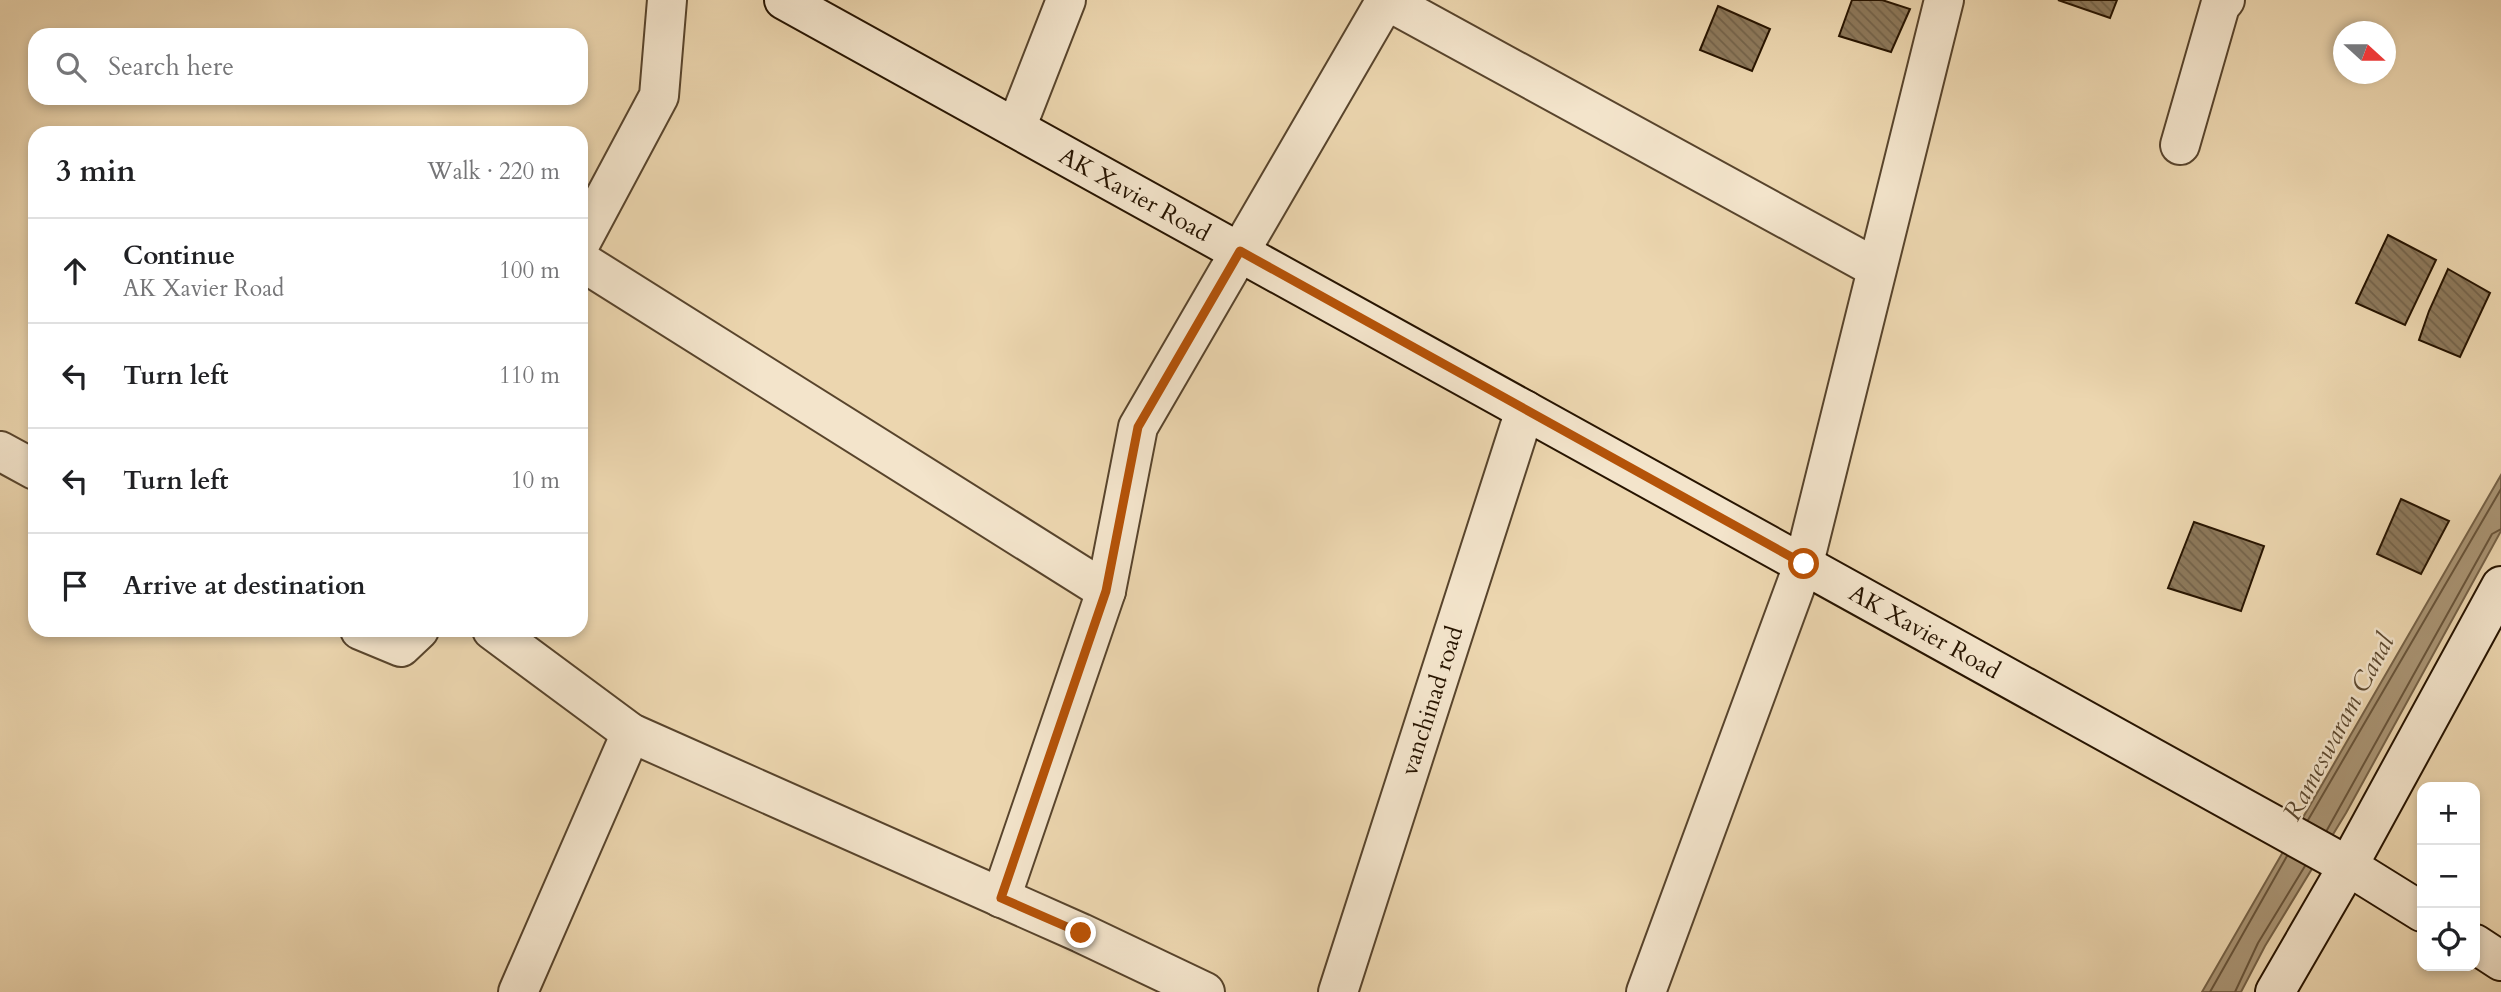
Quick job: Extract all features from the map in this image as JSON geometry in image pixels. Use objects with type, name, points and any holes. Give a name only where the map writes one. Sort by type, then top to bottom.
[{"type":"street","points":[[588,229],[659,96],[667,0]]},
{"type":"street","name":"AK Xavier Road","points":[[784,0],[2339,861],[2417,909]]},
{"type":"street","points":[[1016,128],[1066,0]]},
{"type":"street","points":[[1001,898],[1106,591],[1138,427],[1386,0],[1876,268]]},
{"type":"street","points":[[1646,992],[1804,564],[1944,0]]},
{"type":"street","points":[[2180,145],[2220,6],[2225,0]]},
{"type":"street","points":[[588,265],[1106,591]]},
{"type":"street","name":"vanchinad road","points":[[1338,992],[1525,410]]},
{"type":"street","points":[[0,451],[28,466]]},
{"type":"street","points":[[2275,992],[2339,861],[2501,586]]},
{"type":"street","points":[[377,637],[401,647],[412,637]]},
{"type":"street","points":[[501,637],[631,733],[1205,992]]},
{"type":"street","points":[[518,992],[631,733]]},
{"type":"street","points":[[2480,947],[2501,961]]},
{"type":"water","points":[[2501,475],[2501,531],[2346,813],[2265,946],[2241,992],[2202,992]]},
{"type":"building","points":[[1852,0],[1882,0],[1910,9],[1891,52],[1839,36]]},
{"type":"building","points":[[2058,0],[2117,0],[2110,18]]},
{"type":"building","points":[[1718,6],[1770,29],[1752,71],[1700,50]]},
{"type":"building","points":[[2388,235],[2436,260],[2405,325],[2356,303]]},
{"type":"building","points":[[2448,269],[2490,293],[2460,357],[2419,340]]},
{"type":"building","points":[[2401,499],[2449,521],[2421,574],[2377,554]]},
{"type":"building","points":[[2194,522],[2264,546],[2241,611],[2168,588]]},
{"type":"route","points":[[1081,933],[1001,898],[1106,591],[1138,427],[1240,251],[1804,564]]},
{"type":"water label","name":"Rameswaram Canal","points":[[2338,727]]}]
